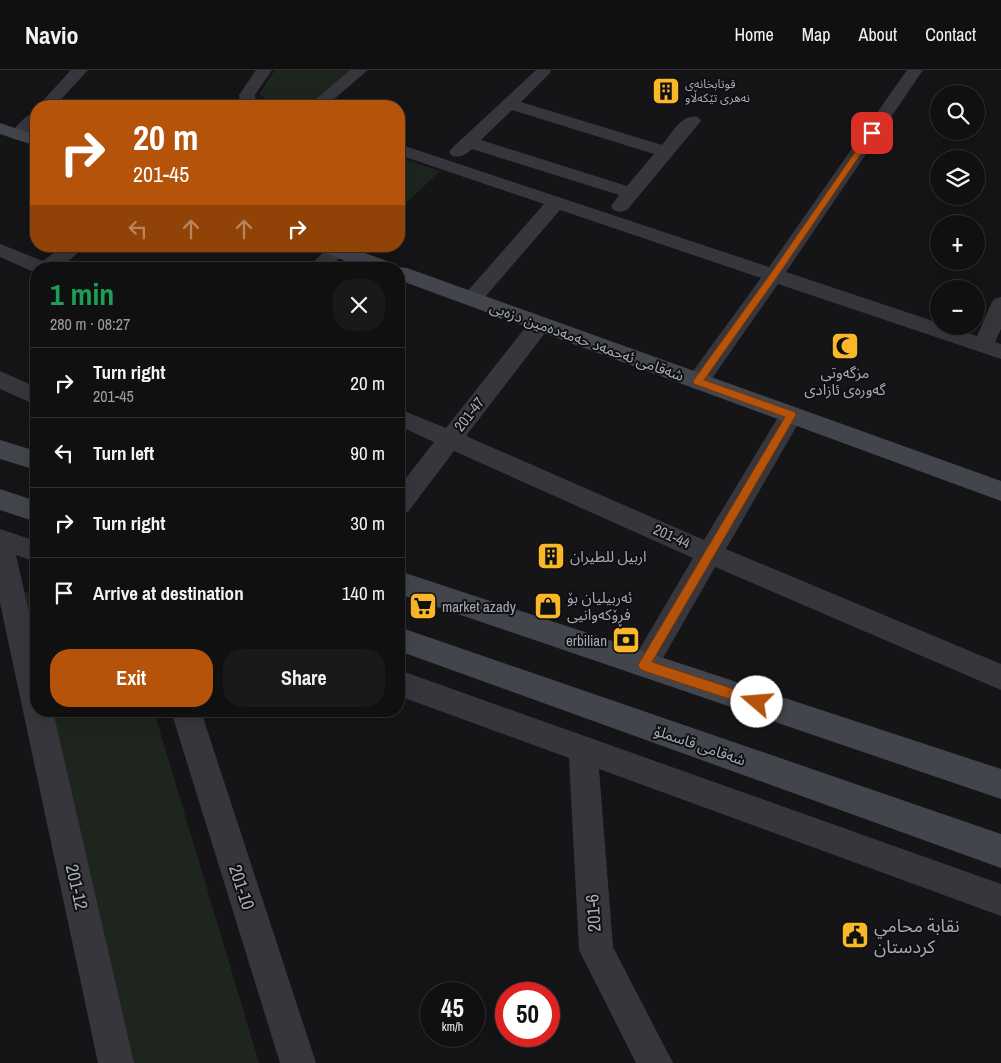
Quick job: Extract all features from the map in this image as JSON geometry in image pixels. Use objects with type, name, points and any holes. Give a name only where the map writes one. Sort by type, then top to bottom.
[{"type":"main road","points":[[0,128],[28,138]]},
{"type":"main road","points":[[342,252],[369,262]]},
{"type":"main road","name":"شەقامی ئەحمەد حەمەدەمین دزەیی","points":[[405,275],[1001,491]]},
{"type":"main road","points":[[0,448],[30,459]]},
{"type":"main road","points":[[0,499],[30,510]]},
{"type":"main road","points":[[405,585],[1001,784]]},
{"type":"main road","name":"شەقامی قاسملۆ","points":[[405,641],[1001,851]]},
{"type":"street","points":[[52,100],[80,70]]},
{"type":"street","points":[[247,100],[247,95],[264,70]]},
{"type":"street","points":[[323,100],[360,70]]},
{"type":"street","points":[[698,381],[774,275],[915,70]]},
{"type":"street","points":[[445,164],[543,72]]},
{"type":"street","points":[[509,104],[665,152]]},
{"type":"street","points":[[608,220],[692,121]]},
{"type":"street","points":[[468,142],[631,193]]},
{"type":"street","points":[[405,150],[992,349],[1001,304]]},
{"type":"street","points":[[472,299],[556,202]]},
{"type":"street","points":[[0,250],[30,263]]},
{"type":"street","points":[[54,262],[68,252]]},
{"type":"street","name":"201-47","points":[[405,497],[540,324]]},
{"type":"street","points":[[0,379],[30,394]]},
{"type":"street","points":[[644,665],[791,415]]},
{"type":"street","name":"201-44","points":[[405,419],[709,553],[1001,677]]},
{"type":"street","points":[[0,540],[30,550]]},
{"type":"street","points":[[0,540],[30,678]]},
{"type":"street","points":[[405,685],[1001,900]]},
{"type":"street","name":"201-12","points":[[39,717],[116,1063]]},
{"type":"street","name":"201-10","points":[[188,717],[298,1063]]},
{"type":"street","name":"201-6","points":[[583,749],[596,950],[655,1063]]},
{"type":"shaded area","points":[[275,70],[353,70],[320,99],[267,100],[259,94]]},
{"type":"shaded area","points":[[405,159],[440,171],[405,204]]},
{"type":"shaded area","points":[[18,589],[30,593],[30,640]]},
{"type":"shaded area","points":[[48,717],[156,717],[259,1063],[132,1063]]},
{"type":"place","name":"قوتابخانه‌ی نه‌هری تێكه‌ڵاو","points":[[666,91]]},
{"type":"place","name":"مزگەوتی گەورەی ئازادی","points":[[845,346]]},
{"type":"place","name":"اربيل للطيران","points":[[551,556]]},
{"type":"place","name":"market azady","points":[[423,606]]},
{"type":"place","name":"ئەربیلیان بۆ فڕۆکەوانیی","points":[[548,606]]},
{"type":"place","name":"erbilian","points":[[626,640]]},
{"type":"place","name":"نقابة محامي كردستان","points":[[855,935]]},
{"type":"route","points":[[757,702],[644,665],[791,415],[698,381],[872,133]]}]
